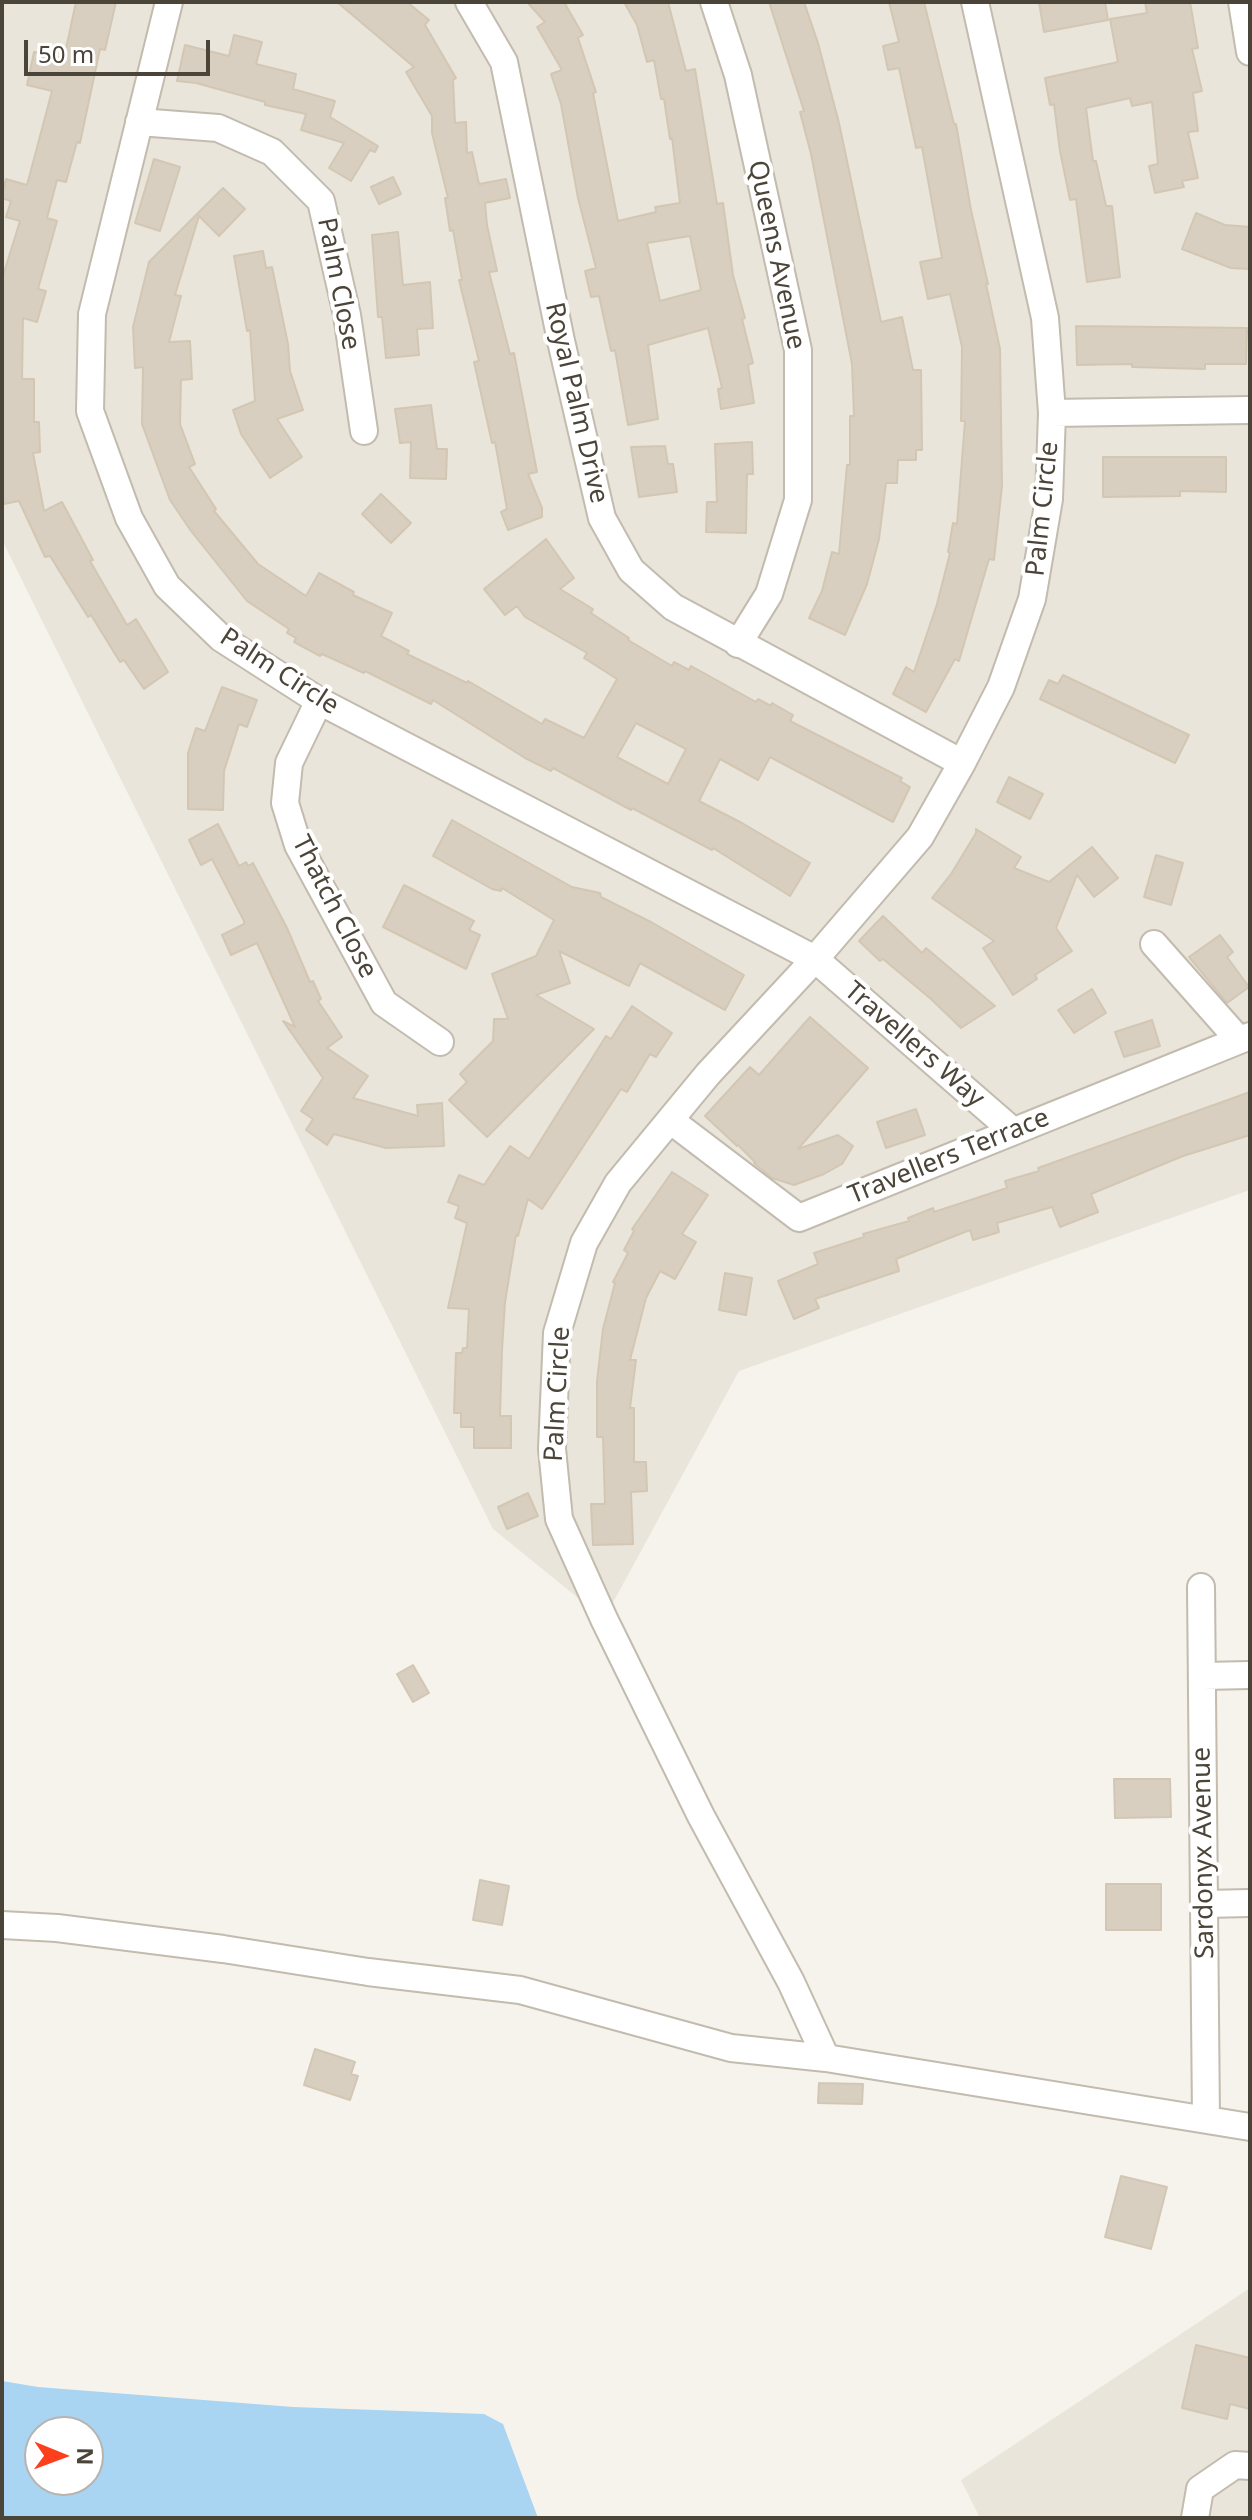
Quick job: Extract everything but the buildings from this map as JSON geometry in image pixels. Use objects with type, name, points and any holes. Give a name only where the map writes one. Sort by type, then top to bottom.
[{"type":"street","name":"Palm Circle","points":[[169,2],[92,314],[90,411],[129,518],[167,586],[221,638],[319,701],[815,959]]},
{"type":"street","name":"Royal Palm Drive","points":[[469,2],[504,62],[561,341],[602,518],[631,570],[673,607],[962,763]]},
{"type":"street","name":"Queens Avenue","points":[[714,2],[738,75],[798,350],[798,500],[769,594],[738,644]]},
{"type":"street","name":"Palm Circle","points":[[826,2058],[791,1982],[701,1816],[604,1619],[559,1519],[552,1449],[557,1333],[584,1243],[618,1183],[708,1074],[815,959],[920,837],[1001,687],[1032,599],[1049,499],[1052,413],[1045,318],[975,2]]},
{"type":"street","points":[[1242,2],[1250,52]]},
{"type":"street","name":"Palm Close","points":[[139,122],[218,128],[272,152],[321,201],[347,315],[364,431]]},
{"type":"street","points":[[1052,413],[1250,410]]},
{"type":"street","name":"Thatch Close","points":[[319,701],[289,763],[285,803],[298,845],[384,1003],[440,1042]]},
{"type":"street","points":[[1154,944],[1244,1038]]},
{"type":"street","name":"Travellers Way","points":[[815,959],[1013,1131]]},
{"type":"street","name":"Travellers Terrace","points":[[670,1120],[799,1218],[1244,1038]]},
{"type":"street","name":"Sardonyx Avenue","points":[[1201,1587],[1206,2119]]},
{"type":"street","points":[[1203,1676],[1250,1675]]},
{"type":"street","points":[[1205,1904],[1250,1903]]},
{"type":"street","points":[[2,1925],[57,1928],[520,1990],[731,2048],[826,2058],[1250,2127]]},
{"type":"street","points":[[1195,2518],[1200,2489],[1235,2465],[1250,2466]]},
{"type":"shaded area","points":[[2,2],[1250,2],[1250,1190],[739,1371],[604,1619],[493,1529],[2,540]]},
{"type":"shaded area","points":[[1250,2288],[1250,2518],[980,2518],[961,2480]]},
{"type":"water","points":[[2,2381],[38,2387],[293,2407],[484,2414],[503,2424],[538,2518],[2,2518]]}]
